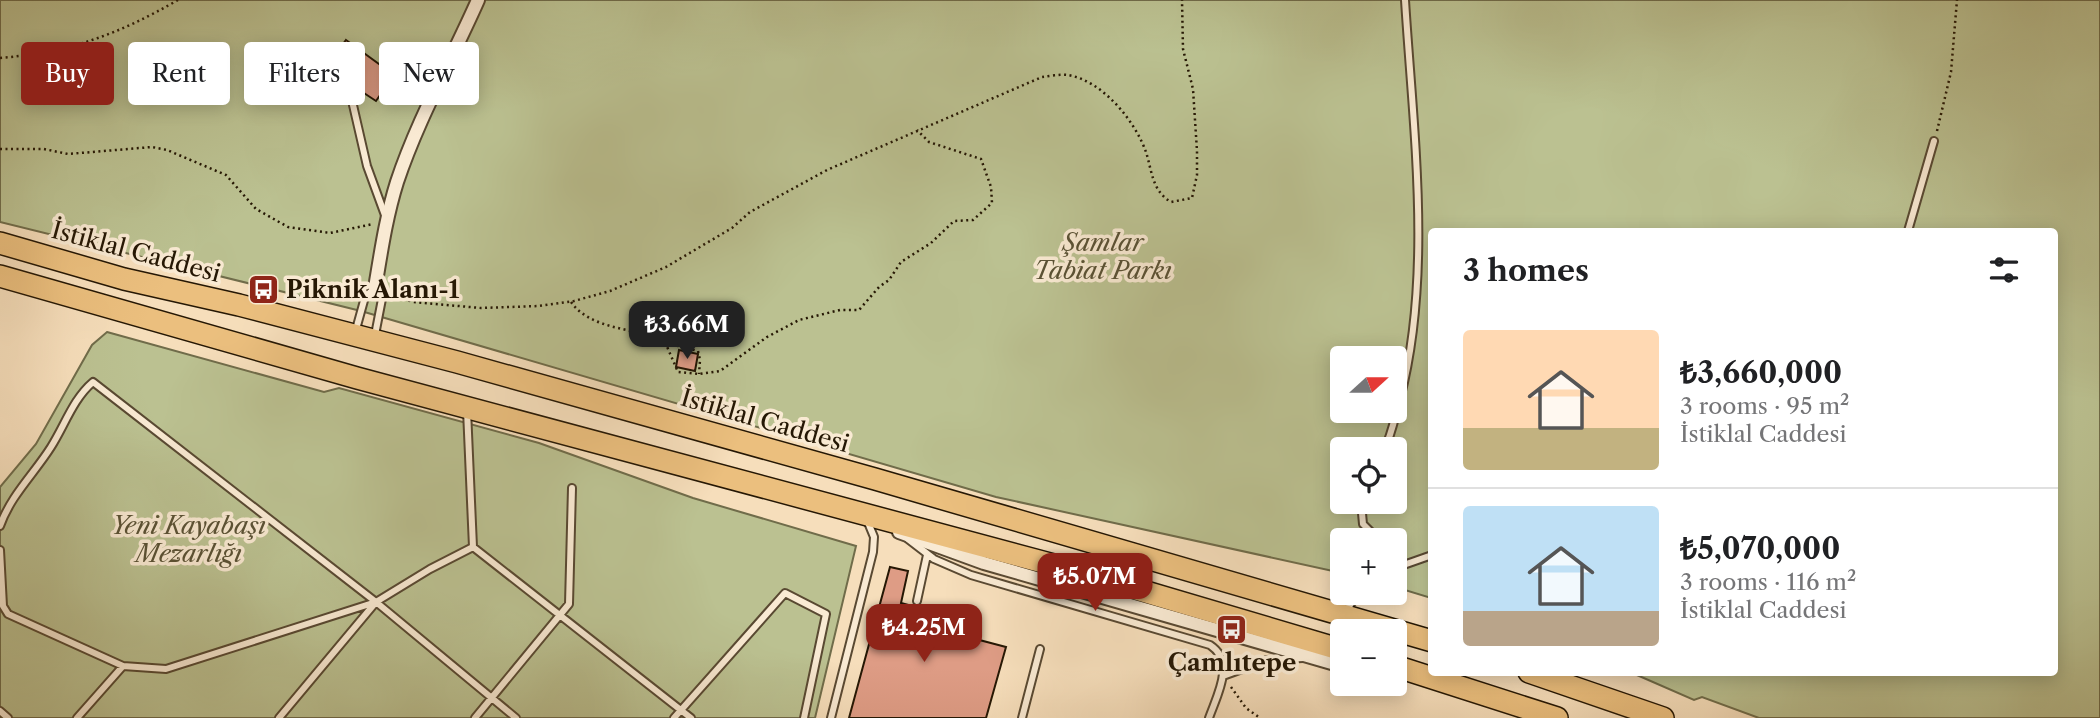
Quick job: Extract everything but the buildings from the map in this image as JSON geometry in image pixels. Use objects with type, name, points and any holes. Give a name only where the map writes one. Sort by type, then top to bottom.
[{"type":"main road","name":"İstiklal Caddesi","points":[[0,243],[124,279],[239,305],[364,338],[901,486],[1428,640]]},
{"type":"main road","points":[[0,276],[467,408],[1065,568],[1330,646]]},
{"type":"main road","points":[[1407,670],[1557,718]]},
{"type":"main road","points":[[1541,676],[1663,718]]},
{"type":"street","points":[[375,288],[386,220],[413,138],[478,0]]},
{"type":"street","points":[[864,515],[901,534],[984,563],[1330,663]]},
{"type":"street","points":[[1407,679],[1470,690]]},
{"type":"lane","points":[[1388,437],[1411,358],[1417,278],[1415,149],[1405,0]]},
{"type":"lane","points":[[353,105],[368,166],[386,220]]},
{"type":"lane","points":[[1909,228],[1934,141]]},
{"type":"lane","points":[[375,288],[382,299],[364,338],[365,297],[375,288]]},
{"type":"lane","points":[[0,526],[20,487],[49,450],[73,406],[93,382],[376,602],[516,718]]},
{"type":"lane","points":[[467,408],[473,547],[691,718]]},
{"type":"lane","points":[[475,718],[569,604],[572,488]]},
{"type":"lane","points":[[831,718],[873,552],[874,537],[864,515]]},
{"type":"lane","points":[[901,534],[927,555],[971,575],[1210,645],[1223,658],[1223,676],[1209,718]]},
{"type":"lane","points":[[0,550],[3,606],[8,614],[123,666],[166,669],[376,602],[473,547]]},
{"type":"lane","points":[[917,601],[927,555]]},
{"type":"lane","points":[[1407,563],[1428,556]]},
{"type":"lane","points":[[674,718],[785,593],[826,614],[804,718]]},
{"type":"lane","points":[[279,718],[376,602]]},
{"type":"lane","points":[[1343,614],[1350,605]]},
{"type":"lane","points":[[1022,718],[1040,649]]},
{"type":"lane","points":[[1223,676],[1267,660],[1311,658]]},
{"type":"lane","points":[[77,718],[123,666]]},
{"type":"lane","points":[[0,711],[8,718]]},
{"type":"path","points":[[0,58],[42,54],[88,44],[178,0]]},
{"type":"path","points":[[375,288],[413,302],[462,307],[539,306],[571,302],[610,291],[666,267],[732,228],[750,212],[827,170],[1041,77],[1069,75],[1101,90],[1132,120],[1161,196],[1171,202],[1192,198],[1197,175],[1197,151],[1193,89],[1182,48],[1182,0]]},
{"type":"path","points":[[1934,141],[1951,72],[1957,0]]},
{"type":"path","points":[[665,342],[678,372],[699,374],[726,369],[736,358],[766,337],[808,316],[840,310],[859,310],[879,287],[889,280],[901,262],[931,243],[954,220],[973,220],[992,204],[991,187],[981,159],[929,142],[917,131]]},
{"type":"path","points":[[0,149],[44,149],[68,153],[152,147],[167,150],[226,175],[256,209],[288,227],[330,233],[386,220]]},
{"type":"path","points":[[571,302],[581,313],[600,323],[652,335],[665,342],[698,351],[699,374]]},
{"type":"path","points":[[1223,676],[1246,708],[1260,718]]},
{"type":"green space","name":"Şamlar Tabiat Parkı","points":[[0,0],[2100,0],[2100,718],[1759,718],[1702,697],[1694,700],[1639,676],[2058,676],[2058,228],[1428,228],[1428,597],[1407,591],[1407,528],[1330,528],[1330,570],[996,497],[361,311],[0,222]]},
{"type":"green space","name":"Yeni Kayabaşı Mezarlığı","points":[[107,332],[324,392],[339,388],[539,443],[693,498],[856,546],[815,718],[0,718],[0,487],[36,444],[92,345]]},
{"type":"place","name":"Piknik Alanı-1","points":[[263,290]]},
{"type":"place","name":"Çamlıtepe","points":[[1232,629]]}]
